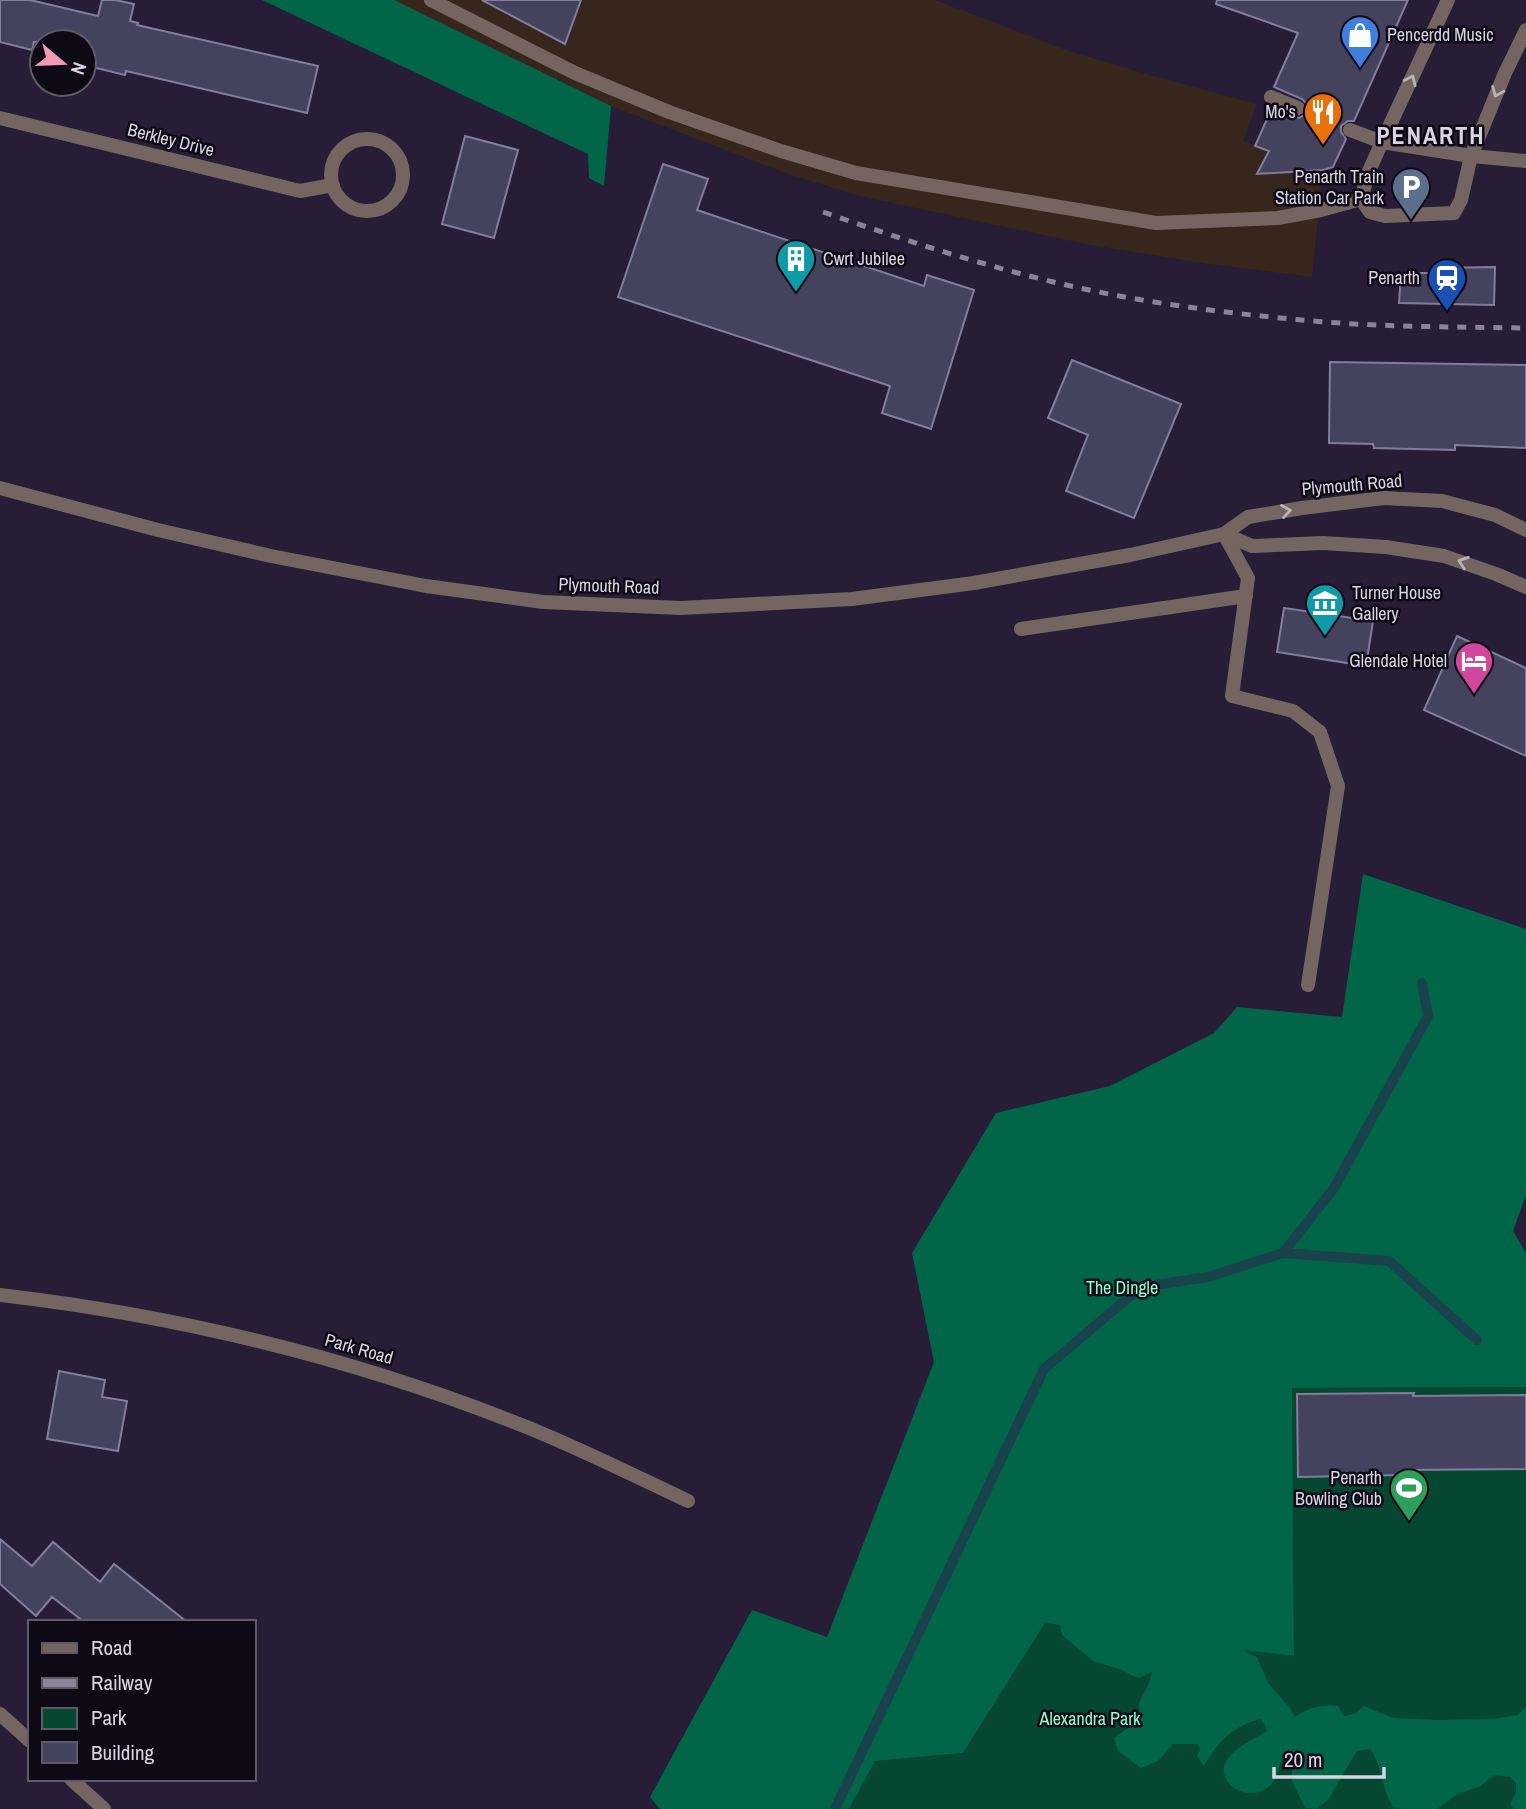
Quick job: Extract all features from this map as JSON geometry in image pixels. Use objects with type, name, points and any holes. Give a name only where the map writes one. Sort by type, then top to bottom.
[{"type":"street","points":[[431,0],[575,73],[669,112],[781,151],[856,173],[1156,223],[1278,218],[1361,199]]},
{"type":"street","points":[[1448,0],[1368,171],[1361,199],[1370,212],[1385,216],[1454,213],[1461,200],[1471,156],[1526,30]]},
{"type":"street","points":[[1271,97],[1298,108]]},
{"type":"street","name":"Berkley Drive","points":[[0,118],[300,191],[333,184]]},
{"type":"street","points":[[1350,130],[1382,142],[1471,156],[1526,161]]},
{"type":"street","points":[[377,140],[388,145],[397,154],[402,165],[400,189],[393,200],[372,211],[349,206],[340,199],[333,184],[332,167],[336,156],[344,147],[354,142],[377,140]]},
{"type":"street","name":"Plymouth Road","points":[[0,488],[183,536],[426,586],[543,602],[681,608],[852,599],[974,583],[1111,559],[1224,534],[1248,517],[1384,498],[1443,501],[1495,515],[1526,530]]},
{"type":"street","points":[[1224,534],[1252,546],[1323,543],[1386,547],[1444,556],[1526,587]]},
{"type":"street","points":[[1224,534],[1248,578],[1232,696],[1293,711],[1320,732],[1338,786],[1308,985]]},
{"type":"street","points":[[1021,629],[1246,596]]},
{"type":"street","name":"Park Road","points":[[0,1295],[124,1313],[278,1346],[360,1369],[530,1429],[688,1502]]},
{"type":"street","points":[[0,1714],[28,1739]]},
{"type":"street","points":[[73,1781],[104,1809]]},
{"type":"shaded area","points":[[385,0],[935,0],[1069,51],[1257,104],[1243,141],[1268,150],[1257,174],[1323,170],[1312,277],[1090,245],[860,196],[791,175],[611,106]]},
{"type":"green space","points":[[262,0],[394,0],[611,106],[604,186],[589,178],[588,154]]},
{"type":"green space","name":"The Dingle","points":[[1363,874],[1526,929],[1526,1195],[1513,1231],[1526,1253],[1526,1387],[1292,1388],[1294,1656],[1245,1650],[1257,1657],[1268,1683],[1295,1717],[1315,1707],[1331,1705],[1338,1706],[1344,1716],[1355,1714],[1364,1706],[1393,1718],[1494,1719],[1518,1715],[1526,1707],[1526,1809],[1514,1809],[1510,1804],[1516,1793],[1516,1783],[1510,1777],[1494,1775],[1479,1787],[1459,1793],[1437,1809],[1393,1807],[1370,1749],[1357,1751],[1328,1800],[1317,1809],[1305,1808],[1292,1781],[1292,1762],[1286,1759],[1281,1761],[1273,1782],[1264,1790],[1245,1792],[1228,1782],[1224,1765],[1238,1749],[1267,1731],[1260,1719],[1227,1736],[1204,1766],[1197,1756],[1200,1750],[1198,1744],[1173,1744],[1158,1761],[1141,1768],[1118,1751],[1114,1738],[1135,1725],[1140,1712],[1138,1705],[1152,1672],[1139,1678],[1093,1661],[1062,1635],[1060,1625],[1045,1623],[963,1753],[875,1761],[849,1809],[660,1809],[650,1797],[752,1610],[827,1637],[934,1362],[912,1253],[996,1113],[1110,1086],[1214,1033],[1237,1007],[1342,1017]]},
{"type":"green space","name":"Alexandra Park","points":[[1526,1387],[1526,1809],[849,1809],[874,1761],[963,1753],[1045,1623],[1294,1656],[1292,1388]]},
{"type":"building","points":[[0,0],[30,0],[98,16],[102,0],[115,0],[134,4],[130,21],[138,23],[137,25],[318,66],[307,113],[126,71],[125,75],[98,68],[98,28],[28,28],[28,49],[0,42]]},
{"type":"building","points":[[482,0],[581,0],[565,44]]},
{"type":"building","points":[[1217,0],[1408,0],[1354,121],[1348,121],[1341,126],[1341,132],[1346,139],[1333,167],[1257,174],[1269,151],[1255,146],[1272,108],[1299,118],[1307,111],[1306,103],[1302,99],[1274,87],[1298,33],[1216,4]]},
{"type":"building","points":[[465,136],[518,150],[494,238],[442,224]]},
{"type":"building","name":"Cwrt Jubilee","points":[[663,164],[708,179],[697,210],[924,286],[927,275],[974,290],[931,429],[882,413],[890,386],[618,297]]},
{"type":"building","points":[[1495,267],[1494,305],[1399,303],[1401,273],[1439,273],[1439,268]]},
{"type":"building","points":[[1072,360],[1181,404],[1134,518],[1066,491],[1088,435],[1048,418]]},
{"type":"building","points":[[1330,362],[1526,365],[1526,448],[1455,445],[1455,450],[1374,448],[1373,444],[1329,443]]},
{"type":"building","name":"Turner House Gallery","points":[[1284,608],[1373,621],[1366,666],[1277,652]]},
{"type":"building","points":[[1457,636],[1526,668],[1526,756],[1424,710]]},
{"type":"building","points":[[59,1371],[105,1380],[102,1397],[127,1401],[118,1451],[47,1439]]},
{"type":"building","points":[[1414,1393],[1413,1396],[1526,1395],[1526,1469],[1404,1470],[1404,1475],[1298,1477],[1297,1394]]},
{"type":"building","points":[[0,1539],[32,1566],[53,1542],[100,1582],[114,1564],[184,1620],[81,1620],[52,1597],[36,1616],[0,1584]]},
{"type":"waterway","points":[[835,1809],[1044,1369],[1141,1287],[1208,1277],[1283,1253],[1334,1188],[1428,1016],[1422,983]]},
{"type":"waterway","points":[[1283,1253],[1389,1261],[1477,1340]]},
{"type":"railway","points":[[823,212],[1003,269],[1140,300],[1324,322],[1526,328]]},
{"type":"place","name":"Pencerdd Music","points":[[1360,69]]},
{"type":"place","name":"Mo's","points":[[1323,146]]},
{"type":"place","name":"Penarth Train Station Car Park","points":[[1411,221]]},
{"type":"place","name":"Cwrt Jubilee","points":[[796,293]]},
{"type":"place","name":"Penarth","points":[[1447,312]]},
{"type":"place","name":"Turner House Gallery","points":[[1325,637]]},
{"type":"place","name":"Glendale Hotel","points":[[1474,695]]},
{"type":"place","name":"Penarth Bowling Club","points":[[1409,1522]]},
{"type":"district","name":"PENARTH","points":[[1431,136]]}]
